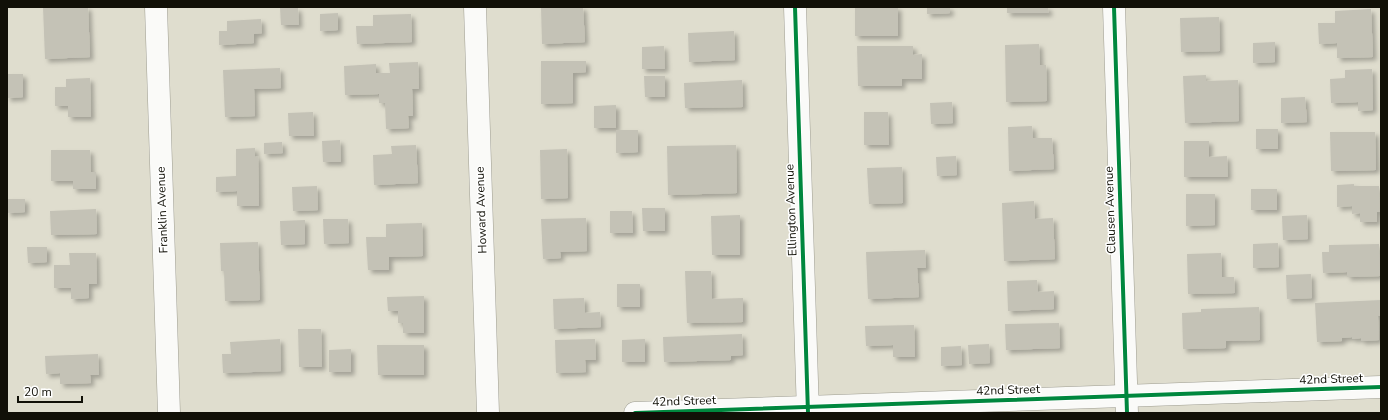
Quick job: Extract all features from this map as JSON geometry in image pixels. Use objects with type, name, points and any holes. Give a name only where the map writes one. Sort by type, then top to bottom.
[{"type":"street","name":"Franklin Avenue","points":[[156,7],[169,413]]},
{"type":"street","name":"Howard Avenue","points":[[475,7],[488,413]]},
{"type":"street","name":"Ellington Avenue","points":[[795,7],[808,410]]},
{"type":"street","name":"Clausen Avenue","points":[[1114,7],[1127,405]]},
{"type":"street","name":"42nd Street","points":[[635,413],[1127,405],[1381,387]]},
{"type":"building","points":[[43,7],[88,7],[90,57],[45,59]]},
{"type":"building","points":[[541,7],[583,7],[585,42],[542,44]]},
{"type":"building","points":[[855,7],[898,7],[898,36],[855,36]]},
{"type":"building","points":[[927,7],[950,7],[950,13],[927,14]]},
{"type":"building","points":[[1007,7],[1048,7],[1049,13],[1007,13]]},
{"type":"building","points":[[280,8],[298,8],[299,25],[281,25]]},
{"type":"building","points":[[1371,9],[1373,57],[1337,58],[1337,43],[1319,44],[1318,23],[1335,23],[1335,11]]},
{"type":"building","points":[[338,13],[338,30],[320,31],[320,14]]},
{"type":"building","points":[[411,14],[412,42],[357,44],[356,26],[373,26],[373,15]]},
{"type":"building","points":[[1219,17],[1220,51],[1181,52],[1180,18]]},
{"type":"building","points":[[261,19],[262,33],[254,34],[254,43],[219,45],[219,31],[227,31],[227,21]]},
{"type":"building","points":[[734,31],[735,60],[689,62],[688,33]]},
{"type":"building","points":[[1275,42],[1275,62],[1253,63],[1253,43]]},
{"type":"building","points":[[1039,44],[1040,65],[1046,65],[1047,101],[1006,102],[1005,45]]},
{"type":"building","points":[[664,46],[665,69],[642,69],[642,47]]},
{"type":"building","points":[[857,46],[913,46],[913,55],[922,54],[922,79],[902,79],[902,86],[858,86]]},
{"type":"building","points":[[541,61],[586,61],[586,72],[573,73],[573,103],[541,104]]},
{"type":"building","points":[[418,62],[419,89],[412,89],[413,116],[408,116],[409,128],[386,129],[385,103],[379,103],[379,94],[345,95],[344,66],[376,64],[376,73],[390,73],[389,63]]},
{"type":"building","points":[[280,68],[281,88],[254,89],[255,116],[225,117],[223,70]]},
{"type":"building","points":[[1372,69],[1373,110],[1358,111],[1358,102],[1331,103],[1330,79],[1345,78],[1345,70]]},
{"type":"building","points":[[7,74],[23,74],[23,97],[7,98]]},
{"type":"building","points":[[1206,75],[1206,81],[1238,80],[1239,121],[1185,123],[1183,76]]},
{"type":"building","points":[[644,76],[665,76],[665,97],[645,97]]},
{"type":"building","points":[[90,78],[91,117],[68,117],[68,106],[55,106],[55,87],[66,87],[66,79]]},
{"type":"building","points":[[742,80],[743,107],[685,108],[684,83]]},
{"type":"building","points":[[1305,97],[1307,122],[1281,123],[1281,98]]},
{"type":"building","points":[[952,102],[953,123],[931,124],[930,103]]},
{"type":"building","points":[[616,105],[616,128],[594,128],[594,106]]},
{"type":"building","points":[[313,112],[314,136],[289,136],[288,113]]},
{"type":"building","points":[[864,112],[888,112],[889,145],[864,145]]},
{"type":"building","points":[[1032,126],[1033,138],[1052,138],[1054,169],[1009,171],[1008,127]]},
{"type":"building","points":[[1256,129],[1278,129],[1278,149],[1256,149]]},
{"type":"building","points":[[616,130],[638,130],[638,152],[616,153]]},
{"type":"building","points":[[1330,132],[1375,132],[1376,170],[1331,171]]},
{"type":"building","points":[[340,140],[341,162],[323,162],[322,141]]},
{"type":"building","points":[[1184,141],[1209,141],[1209,157],[1227,156],[1228,177],[1184,177]]},
{"type":"building","points":[[282,142],[283,153],[264,154],[264,143]]},
{"type":"building","points":[[416,145],[418,183],[374,185],[373,155],[392,154],[391,146]]},
{"type":"building","points":[[736,145],[737,193],[668,195],[667,146]]},
{"type":"building","points":[[255,148],[255,157],[258,156],[259,206],[237,206],[237,191],[216,192],[216,177],[236,176],[236,149]]},
{"type":"building","points":[[567,149],[568,198],[541,199],[540,150]]},
{"type":"building","points":[[51,150],[90,150],[91,172],[96,172],[96,189],[73,189],[73,181],[51,181]]},
{"type":"building","points":[[956,156],[957,175],[937,176],[936,157]]},
{"type":"building","points":[[902,167],[903,203],[869,204],[867,168]]},
{"type":"building","points":[[1354,184],[1354,186],[1379,186],[1380,212],[1377,212],[1377,222],[1360,222],[1360,213],[1352,214],[1352,206],[1337,207],[1337,185]]},
{"type":"building","points":[[317,186],[318,210],[293,211],[292,187]]},
{"type":"building","points":[[1251,189],[1277,189],[1277,210],[1251,210]]},
{"type":"building","points":[[1186,194],[1215,194],[1215,225],[1186,226]]},
{"type":"building","points":[[7,199],[25,199],[25,212],[7,213]]},
{"type":"building","points":[[1034,201],[1035,219],[1053,218],[1055,259],[1004,261],[1002,203]]},
{"type":"building","points":[[642,208],[665,208],[665,231],[643,231]]},
{"type":"building","points":[[96,209],[97,234],[51,235],[50,211]]},
{"type":"building","points":[[610,211],[632,211],[633,233],[610,233]]},
{"type":"building","points":[[740,215],[740,255],[712,255],[711,216]]},
{"type":"building","points":[[1307,215],[1308,239],[1283,240],[1282,216]]},
{"type":"building","points":[[586,218],[587,251],[560,252],[561,258],[543,259],[541,219]]},
{"type":"building","points":[[323,219],[348,219],[349,243],[324,244]]},
{"type":"building","points":[[305,220],[305,244],[281,245],[280,221]]},
{"type":"building","points":[[422,223],[423,256],[389,257],[389,270],[368,270],[366,237],[386,237],[386,224]]},
{"type":"building","points":[[258,242],[260,300],[225,301],[224,271],[221,271],[220,243]]},
{"type":"building","points":[[1278,243],[1279,267],[1253,268],[1253,244]]},
{"type":"building","points":[[1379,244],[1380,276],[1347,277],[1347,272],[1323,273],[1322,252],[1329,252],[1329,245]]},
{"type":"building","points":[[27,247],[47,247],[47,262],[28,263]]},
{"type":"building","points":[[925,250],[926,268],[917,268],[919,297],[868,299],[866,252]]},
{"type":"building","points":[[69,253],[96,253],[97,284],[89,284],[89,298],[71,299],[71,288],[54,288],[54,265],[70,265]]},
{"type":"building","points":[[1221,253],[1222,277],[1234,277],[1235,293],[1188,294],[1187,254]]},
{"type":"building","points":[[685,271],[711,271],[712,299],[743,298],[743,322],[687,323]]},
{"type":"building","points":[[1311,274],[1312,298],[1287,299],[1286,275]]},
{"type":"building","points":[[1037,280],[1038,292],[1054,291],[1054,309],[1008,311],[1007,281]]},
{"type":"building","points":[[617,284],[640,284],[640,307],[617,307]]},
{"type":"building","points":[[424,296],[424,333],[403,333],[403,323],[398,323],[398,311],[388,311],[387,297]]},
{"type":"building","points":[[584,298],[585,313],[600,312],[601,327],[554,329],[553,299]]},
{"type":"building","points":[[1381,300],[1381,316],[1378,316],[1379,340],[1361,341],[1361,338],[1352,339],[1352,337],[1342,338],[1342,341],[1317,342],[1315,303]]},
{"type":"building","points":[[1259,307],[1260,340],[1226,341],[1226,348],[1183,349],[1182,313],[1201,312],[1201,309]]},
{"type":"building","points":[[1059,323],[1060,348],[1006,350],[1005,324]]},
{"type":"building","points":[[914,325],[915,357],[893,357],[893,345],[866,346],[865,326]]},
{"type":"building","points":[[298,329],[321,329],[322,367],[299,367]]},
{"type":"building","points":[[742,334],[743,355],[731,356],[731,360],[664,362],[663,337]]},
{"type":"building","points":[[280,339],[281,371],[223,373],[222,354],[231,354],[230,342]]},
{"type":"building","points":[[595,339],[596,360],[585,360],[586,372],[556,373],[555,340]]},
{"type":"building","points":[[645,339],[645,362],[622,362],[622,340]]},
{"type":"building","points":[[989,344],[990,363],[969,364],[968,345]]},
{"type":"building","points":[[377,345],[424,345],[424,375],[378,375]]},
{"type":"building","points":[[961,346],[962,365],[941,366],[941,347]]},
{"type":"building","points":[[351,349],[351,372],[329,372],[329,350]]},
{"type":"building","points":[[98,354],[99,375],[90,375],[91,383],[60,384],[60,373],[46,374],[45,356]]},
{"type":"cycle path","points":[[795,7],[808,413]]},
{"type":"cycle path","points":[[1114,7],[1127,413]]},
{"type":"cycle path","points":[[635,413],[1381,387]]}]
